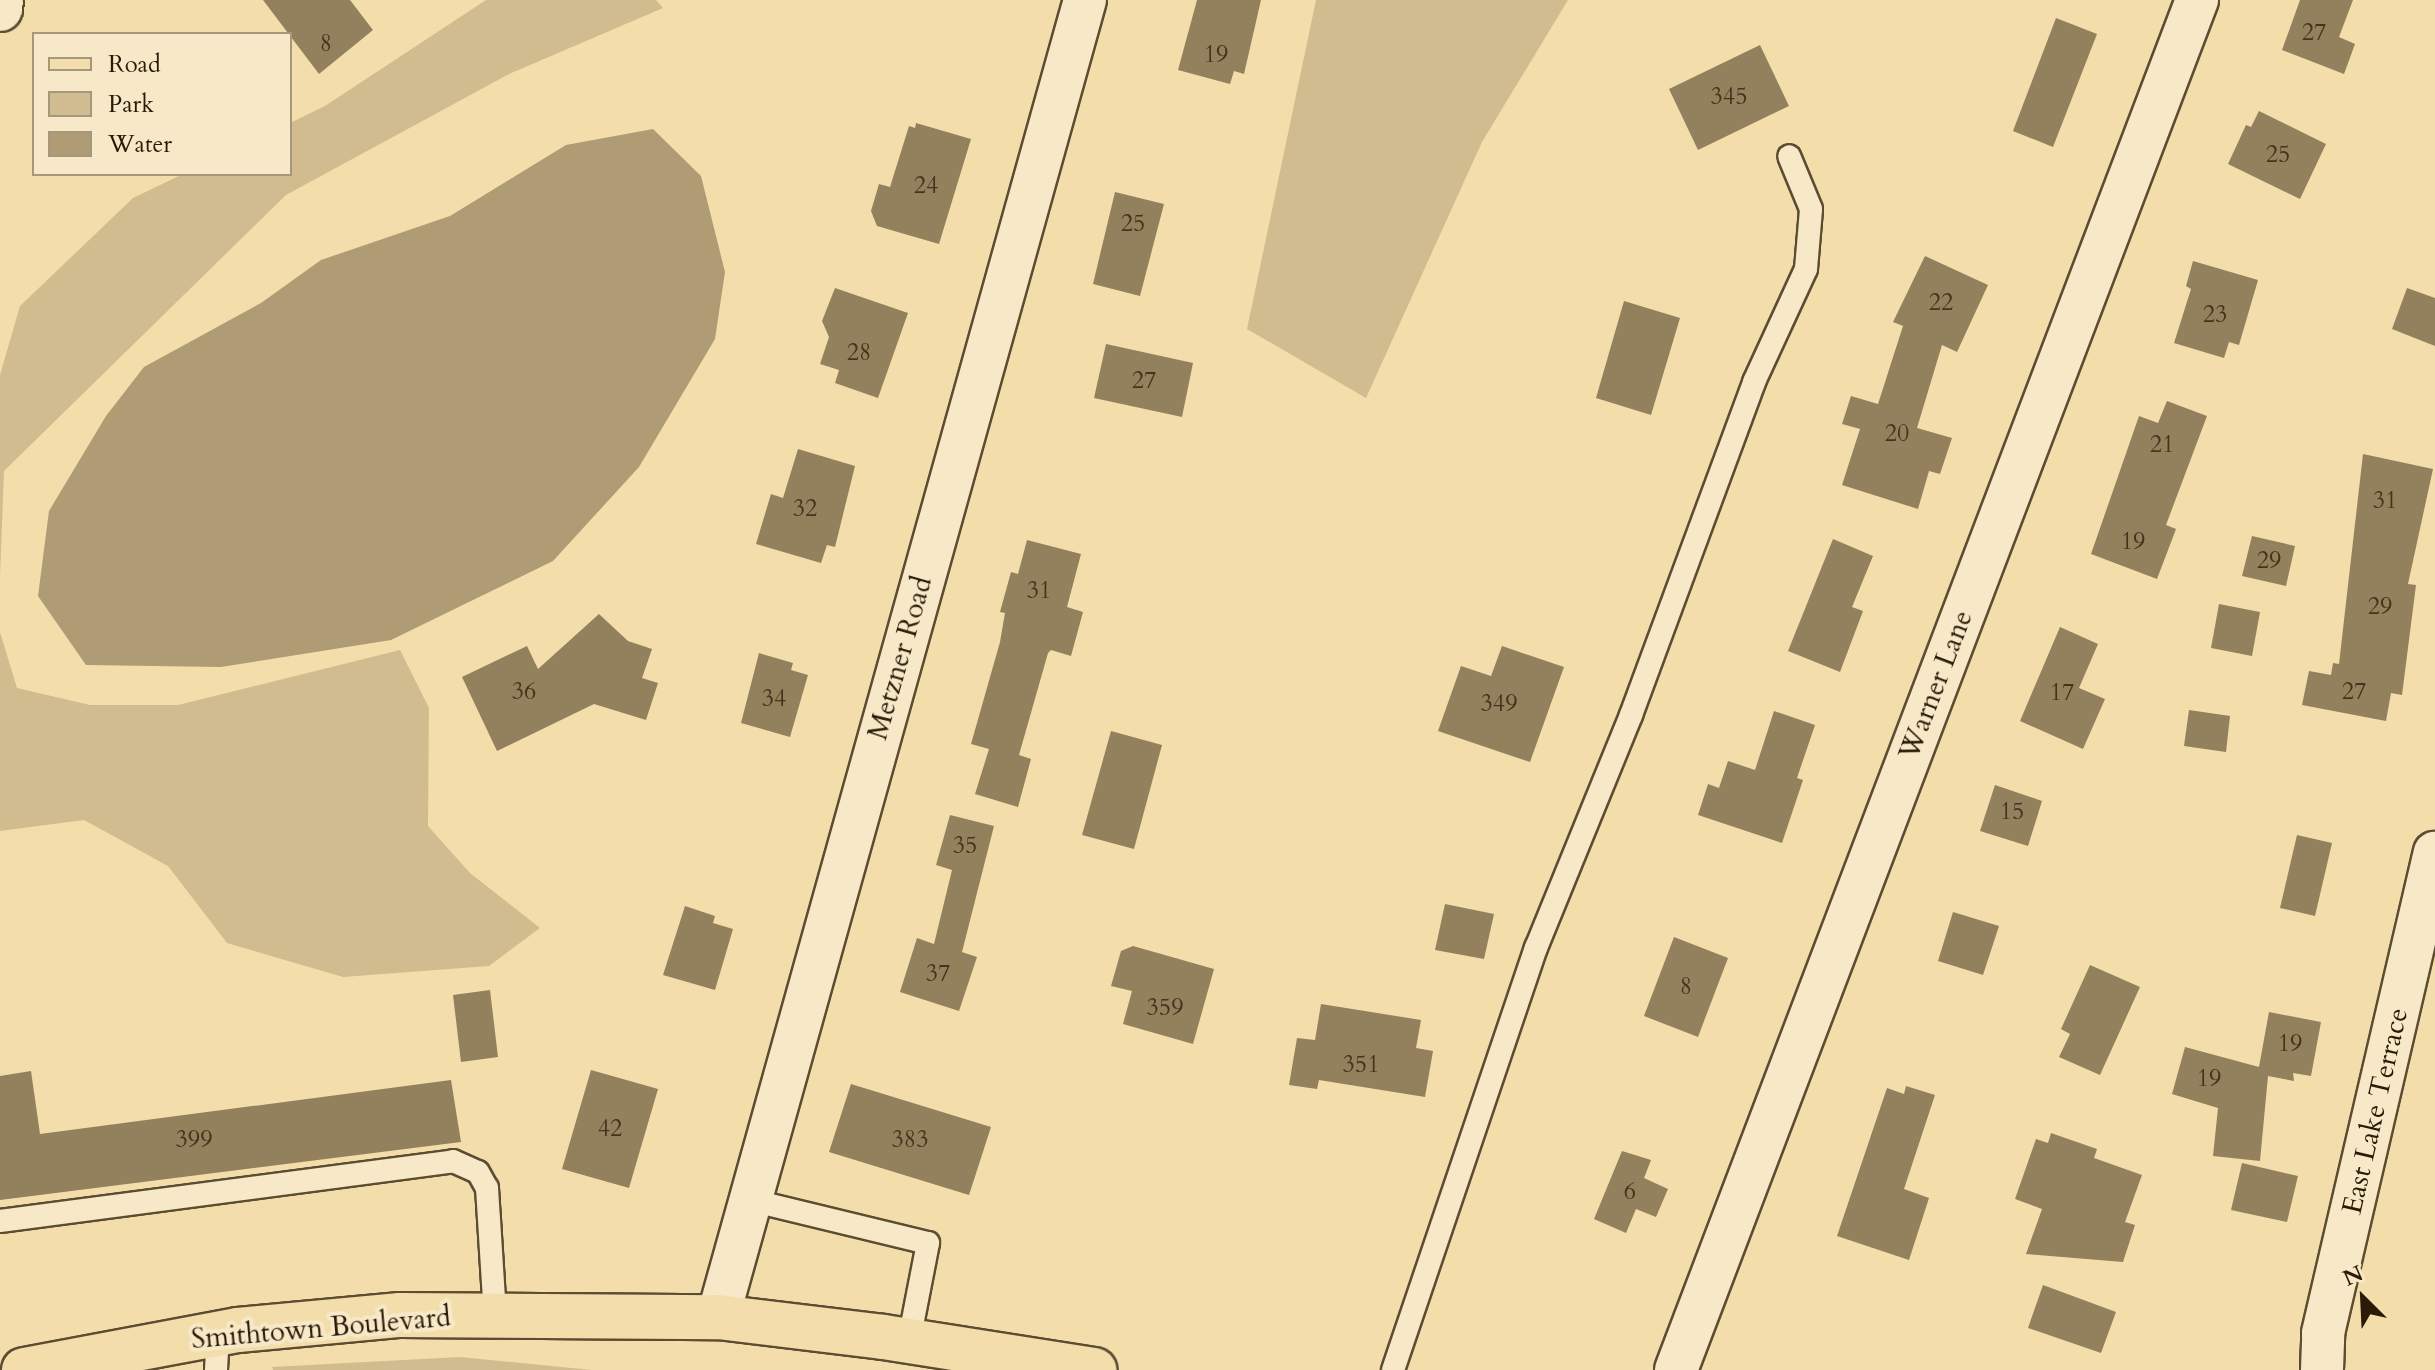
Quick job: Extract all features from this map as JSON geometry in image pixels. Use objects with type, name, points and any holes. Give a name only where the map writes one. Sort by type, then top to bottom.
[{"type":"main road","name":"Smithtown Boulevard","points":[[24,1370],[217,1352],[400,1315],[495,1315],[718,1317],[909,1341],[1094,1370]]},
{"type":"street","points":[[0,9],[1,0]]},
{"type":"street","name":"Metzner Road","points":[[718,1317],[1085,0]]},
{"type":"street","name":"Warner Lane","points":[[1676,1370],[2197,0]]},
{"type":"street","name":"East Lake Terrace","points":[[2322,1370],[2323,1333],[2435,853]]},
{"type":"lane","points":[[1393,1370],[1536,948],[1631,715],[1754,382],[1806,269],[1811,209],[1789,156]]},
{"type":"lane","points":[[0,1221],[453,1161],[478,1172],[487,1188],[495,1315]]},
{"type":"lane","points":[[750,1200],[928,1243],[909,1341]]},
{"type":"green space","points":[[486,0],[656,0],[663,8],[509,74],[286,195],[4,471],[0,577],[0,375],[20,306],[133,198],[179,176],[292,176],[292,122],[325,106]]},
{"type":"green space","points":[[1316,0],[1568,0],[1482,142],[1366,398],[1247,329]]},
{"type":"green space","points":[[0,632],[17,688],[90,705],[178,705],[400,650],[429,708],[428,826],[470,873],[540,928],[489,966],[343,977],[227,943],[168,866],[84,820],[0,831]]},
{"type":"green space","points":[[460,1357],[592,1370],[273,1370],[272,1367]]},
{"type":"water","points":[[653,129],[701,176],[725,272],[715,339],[639,467],[553,561],[391,640],[221,667],[86,665],[38,596],[49,511],[106,416],[144,367],[261,303],[321,260],[450,216],[566,145]]},
{"type":"building","points":[[263,0],[350,0],[373,30],[319,74],[292,38],[292,32],[287,32]]},
{"type":"building","points":[[1197,0],[1261,0],[1244,74],[1234,71],[1230,84],[1178,70]]},
{"type":"building","points":[[2300,0],[2353,0],[2339,37],[2355,44],[2344,74],[2282,50]]},
{"type":"building","points":[[2056,18],[2097,34],[2053,147],[2013,131]]},
{"type":"building","points":[[1760,45],[1789,106],[1698,150],[1669,89]]},
{"type":"building","points":[[2259,111],[2326,144],[2300,199],[2228,164],[2246,125],[2251,127]]},
{"type":"building","points":[[916,123],[971,139],[939,244],[877,226],[871,211],[879,184],[890,187],[909,126],[915,128]]},
{"type":"building","points":[[1115,192],[1164,204],[1140,296],[1093,284]]},
{"type":"building","points":[[1925,256],[1988,285],[1957,352],[1942,345],[1917,428],[1952,438],[1940,474],[1929,471],[1918,509],[1842,485],[1860,429],[1842,424],[1851,396],[1878,404],[1903,326],[1893,322]]},
{"type":"building","points":[[2193,261],[2258,280],[2239,345],[2229,342],[2224,358],[2174,343],[2191,289],[2186,286]]},
{"type":"building","points":[[835,288],[908,313],[878,398],[835,383],[839,370],[820,364],[829,337],[822,321]]},
{"type":"building","points":[[2407,288],[2435,298],[2435,346],[2392,329]]},
{"type":"building","points":[[1624,301],[1680,318],[1651,415],[1596,398]]},
{"type":"building","points":[[1106,344],[1193,363],[1182,417],[1094,398]]},
{"type":"building","points":[[2167,401],[2207,416],[2166,525],[2176,529],[2157,579],[2091,554],[2139,416],[2158,423]]},
{"type":"building","points":[[798,449],[855,466],[835,547],[827,545],[821,563],[756,544],[771,494],[783,498]]},
{"type":"building","points":[[2363,454],[2433,469],[2408,584],[2416,585],[2402,695],[2391,693],[2386,721],[2302,705],[2309,671],[2331,675],[2333,663],[2339,664]]},
{"type":"building","points":[[2252,536],[2295,546],[2286,586],[2242,576]]},
{"type":"building","points":[[1833,539],[1873,556],[1852,607],[1863,611],[1840,672],[1788,651]]},
{"type":"building","points":[[1027,540],[1081,554],[1067,607],[1083,612],[1071,656],[1051,650],[1048,653],[1019,755],[1031,759],[1018,807],[975,794],[989,749],[971,744],[1000,642],[1005,613],[1000,612],[1011,572],[1018,574]]},
{"type":"building","points":[[2219,604],[2260,612],[2252,656],[2211,648]]},
{"type":"building","points":[[599,614],[628,641],[652,649],[642,678],[658,683],[646,720],[594,704],[497,751],[462,677],[527,646],[538,669]]},
{"type":"building","points":[[2060,627],[2098,644],[2079,688],[2105,699],[2083,749],[2020,721]]},
{"type":"building","points":[[1502,646],[1564,667],[1530,762],[1438,731],[1461,666],[1491,676]]},
{"type":"building","points":[[759,653],[793,663],[791,670],[808,675],[790,737],[741,723]]},
{"type":"building","points":[[2189,710],[2230,716],[2226,752],[2184,746]]},
{"type":"building","points":[[1774,711],[1815,725],[1797,778],[1803,780],[1782,843],[1698,815],[1708,784],[1719,788],[1728,761],[1755,770]]},
{"type":"building","points":[[1111,731],[1162,745],[1134,849],[1082,835]]},
{"type":"building","points":[[1995,785],[2042,801],[2028,846],[1980,831]]},
{"type":"building","points":[[950,815],[994,826],[962,952],[977,957],[959,1011],[900,992],[917,938],[934,944],[952,870],[936,865]]},
{"type":"building","points":[[2297,835],[2332,843],[2315,916],[2280,908]]},
{"type":"building","points":[[1445,904],[1494,914],[1484,959],[1435,950]]},
{"type":"building","points":[[685,906],[715,916],[713,923],[733,929],[715,990],[663,975]]},
{"type":"building","points":[[1953,912],[1999,926],[1983,975],[1938,961]]},
{"type":"building","points":[[1674,937],[1728,958],[1698,1037],[1644,1016]]},
{"type":"building","points":[[1133,946],[1214,969],[1193,1044],[1123,1024],[1132,991],[1111,986],[1121,951]]},
{"type":"building","points":[[2090,965],[2140,987],[2100,1075],[2059,1057],[2070,1034],[2061,1029]]},
{"type":"building","points":[[490,990],[498,1057],[461,1062],[453,995]]},
{"type":"building","points":[[1321,1004],[1421,1020],[1416,1048],[1433,1051],[1425,1097],[1319,1080],[1317,1089],[1289,1085],[1297,1038],[1315,1040]]},
{"type":"building","points":[[2269,1012],[2321,1022],[2311,1076],[2293,1073],[2294,1081],[2268,1076],[2260,1161],[2213,1156],[2218,1108],[2172,1094],[2185,1047],[2259,1067]]},
{"type":"building","points":[[591,1070],[658,1089],[629,1188],[562,1169]]},
{"type":"building","points":[[31,1071],[40,1134],[451,1080],[461,1142],[0,1200],[0,1076]]},
{"type":"building","points":[[851,1084],[991,1127],[969,1195],[829,1152]]},
{"type":"building","points":[[1906,1086],[1935,1095],[1904,1189],[1929,1198],[1909,1260],[1837,1236],[1887,1088],[1904,1094]]},
{"type":"building","points":[[2051,1133],[2097,1149],[2094,1158],[2142,1175],[2125,1222],[2135,1225],[2123,1262],[2026,1254],[2042,1209],[2015,1199],[2036,1139],[2048,1143]]},
{"type":"building","points":[[1622,1151],[1651,1160],[1644,1178],[1668,1189],[1656,1217],[1636,1209],[1626,1233],[1594,1219]]},
{"type":"building","points":[[2242,1163],[2298,1176],[2287,1222],[2231,1210]]},
{"type":"building","points":[[2043,1285],[2116,1312],[2101,1353],[2028,1328]]}]
